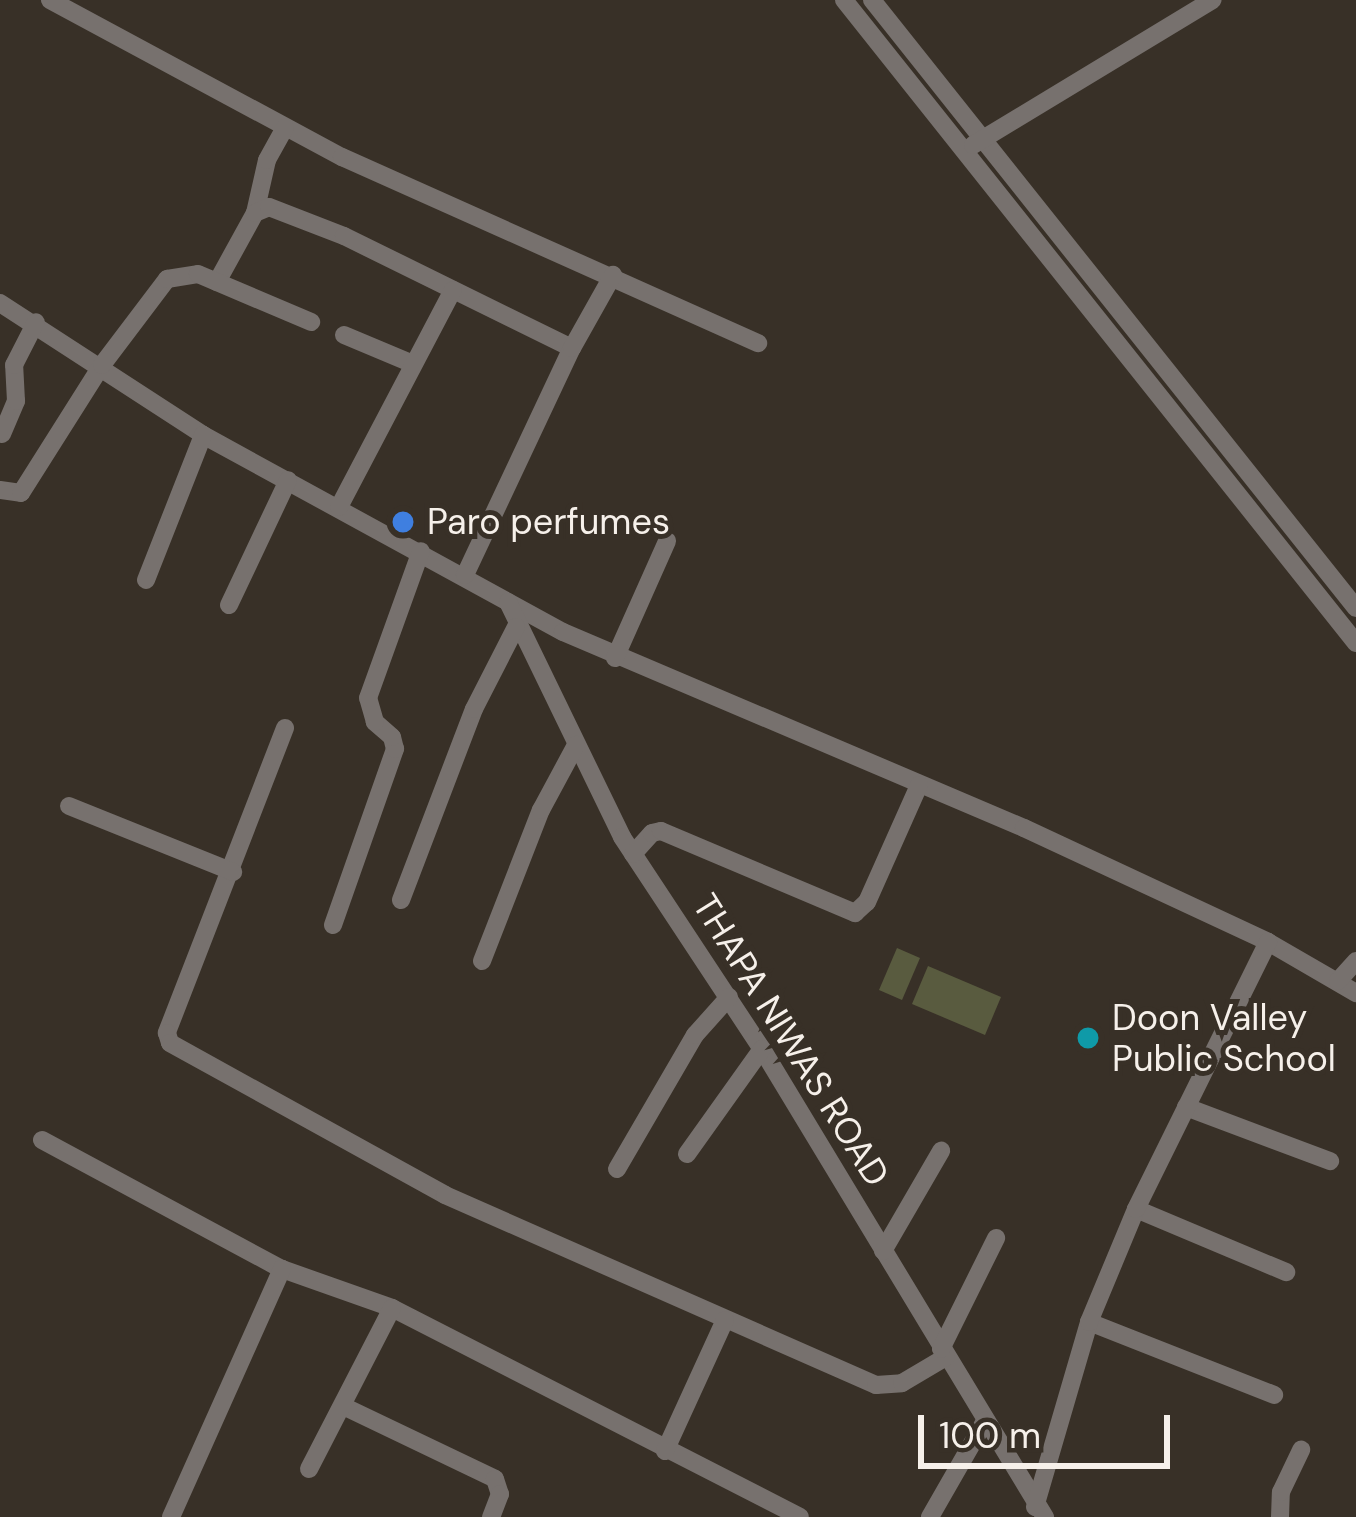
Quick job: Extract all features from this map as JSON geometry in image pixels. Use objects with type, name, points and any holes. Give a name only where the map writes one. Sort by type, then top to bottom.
[{"type":"street","points":[[50,0],[285,128],[407,188],[613,275],[758,343]]},
{"type":"street","points":[[844,0],[1352,631]]},
{"type":"street","points":[[872,0],[1356,608]]},
{"type":"street","points":[[964,151],[1213,0]]},
{"type":"street","points":[[217,282],[255,213],[267,160],[285,128]]},
{"type":"street","points":[[255,213],[268,207],[304,218],[572,348]]},
{"type":"street","points":[[0,490],[21,493],[102,365],[167,280],[187,273],[311,322]]},
{"type":"street","points":[[465,575],[572,348],[613,275]]},
{"type":"street","points":[[339,507],[453,290]]},
{"type":"street","points":[[1088,307],[1105,292]]},
{"type":"street","points":[[0,303],[36,322],[203,435],[615,658],[724,699],[1268,942],[1356,993]]},
{"type":"street","points":[[2,434],[16,401],[14,365],[36,322]]},
{"type":"street","points":[[344,335],[413,364]]},
{"type":"street","points":[[146,580],[203,435]]},
{"type":"street","points":[[230,605],[288,481]]},
{"type":"street","points":[[615,658],[667,541]]},
{"type":"street","points":[[333,925],[395,748],[392,737],[375,722],[368,698],[421,550]]},
{"type":"street","name":"THAPA NIWAS ROAD","points":[[508,602],[516,627],[633,854],[762,1049],[1037,1513]]},
{"type":"street","points":[[401,900],[474,709],[516,627]]},
{"type":"street","points":[[285,728],[233,872],[166,1034],[170,1043],[445,1195],[883,1386],[902,1383],[943,1353],[996,1238]]},
{"type":"street","points":[[482,961],[541,810],[576,745]]},
{"type":"street","points":[[633,854],[652,832],[662,831],[855,914],[867,902],[919,785]]},
{"type":"street","points":[[69,806],[233,872]]},
{"type":"street","points":[[1037,1513],[1089,1322],[1136,1209],[1268,942]]},
{"type":"street","points":[[1338,981],[1356,961]]},
{"type":"street","points":[[617,1169],[695,1035],[729,997]]},
{"type":"street","points":[[687,1154],[762,1049]]},
{"type":"street","points":[[1186,1107],[1330,1161]]},
{"type":"street","points":[[42,1140],[283,1269],[392,1307],[800,1517]]},
{"type":"street","points":[[883,1251],[941,1151]]},
{"type":"street","points":[[1136,1209],[1286,1272]]},
{"type":"street","points":[[171,1517],[283,1269]]},
{"type":"street","points":[[309,1469],[345,1407],[392,1307]]},
{"type":"street","points":[[665,1450],[724,1320]]},
{"type":"street","points":[[1089,1322],[1274,1395]]},
{"type":"street","points":[[345,1407],[495,1479],[500,1494],[491,1517]]},
{"type":"street","points":[[930,1517],[985,1421]]},
{"type":"street","points":[[1280,1517],[1281,1492],[1301,1450]]},
{"type":"green space","points":[[897,948],[920,958],[902,1000],[879,990]]},
{"type":"green space","points":[[928,966],[1001,997],[985,1035],[912,1004]]},
{"type":"place","name":"Paro perfumes","points":[[403,522]]},
{"type":"place","name":"Doon Valley Public School","points":[[1088,1038]]}]
